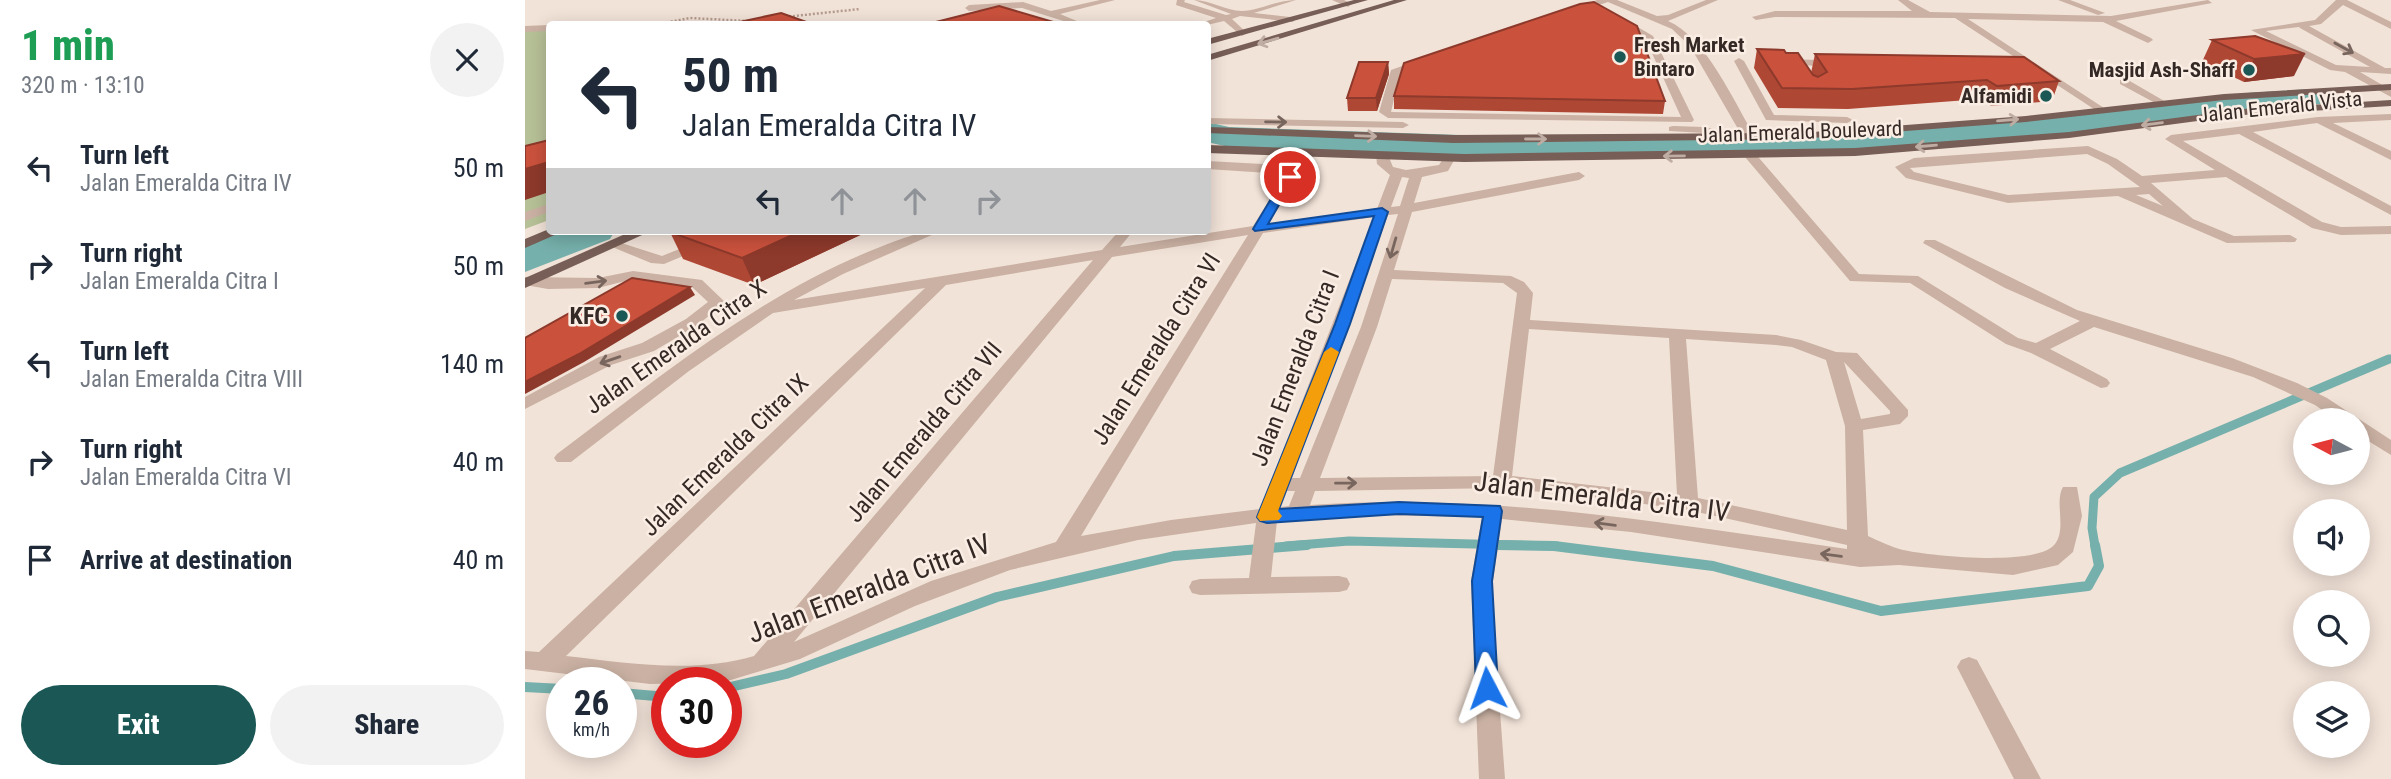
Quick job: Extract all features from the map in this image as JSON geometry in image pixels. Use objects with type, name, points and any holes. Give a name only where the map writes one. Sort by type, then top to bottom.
[{"type":"main road","points":[[1211,41],[1364,0]]},
{"type":"main road","points":[[1211,57],[1403,0]]},
{"type":"main road","points":[[1319,12],[1318,16],[1322,18],[1343,19]]},
{"type":"main road","points":[[1290,20],[1308,23],[1309,29]]},
{"type":"main road","name":"Jalan Emerald Boulevard","points":[[1211,149],[1382,155],[1452,148],[1864,132],[2161,102],[2391,85]]},
{"type":"main road","name":"Jalan Emerald Boulevard","points":[[1211,130],[1466,149],[1749,155],[1909,148],[2069,135],[2243,112],[2391,103]]},
{"type":"main road","points":[[525,244],[548,235]]},
{"type":"main road","points":[[527,282],[634,235]]},
{"type":"street","points":[[1051,14],[1078,4],[1111,0]]},
{"type":"street","points":[[1181,0],[1179,3],[1226,18],[1242,33]]},
{"type":"street","points":[[1198,0],[1241,14],[1290,20]]},
{"type":"street","points":[[1211,22],[1292,0]]},
{"type":"street","points":[[1336,0],[1348,4]]},
{"type":"street","points":[[1566,13],[1609,0],[1675,27],[1695,44],[1744,137]]},
{"type":"street","points":[[1627,23],[1669,18],[1714,0]]},
{"type":"street","points":[[1902,0],[1924,14]]},
{"type":"street","points":[[2061,0],[2110,19],[2148,40]]},
{"type":"street","points":[[1756,17],[1775,13],[2110,19],[2207,1]]},
{"type":"street","points":[[2388,71],[2347,70],[2328,66],[2256,30],[2303,26],[2326,17],[2341,1],[2391,26]]},
{"type":"street","points":[[969,8],[1023,5],[1071,21]]},
{"type":"street","points":[[1593,6],[1650,38],[1688,120],[1681,125]]},
{"type":"street","points":[[1958,16],[2100,110]]},
{"type":"street","points":[[2303,26],[2388,71]]},
{"type":"street","points":[[525,29],[546,28]]},
{"type":"street","points":[[1391,117],[1395,72],[1438,57]]},
{"type":"street","points":[[1704,61],[1717,61]]},
{"type":"street","points":[[1740,61],[1770,118],[1847,121]]},
{"type":"street","points":[[1774,62],[1800,67],[1819,63]]},
{"type":"street","points":[[2347,70],[2391,94]]},
{"type":"street","points":[[2368,70],[2391,85]]},
{"type":"street","points":[[2124,82],[2161,102]]},
{"type":"street","points":[[1211,121],[1359,124],[1391,117],[1681,125],[1744,137]]},
{"type":"street","name":"Jalan Emerald Vista","points":[[2228,173],[2172,141],[2173,138],[2318,120],[2391,117]]},
{"type":"street","points":[[2318,120],[2391,156]]},
{"type":"street","points":[[2241,130],[2391,211]]},
{"type":"street","points":[[1382,155],[1384,167],[1397,173],[1417,174],[1444,167],[1452,148]]},
{"type":"street","points":[[2150,190],[2008,199],[1910,175],[1901,167],[1914,162],[2077,150],[2096,153],[2138,180],[2187,220]]},
{"type":"street","points":[[1749,155],[1851,276],[1860,279],[1913,279],[2012,341],[2038,349],[2101,383]]},
{"type":"street","name":"Jalan Emeralda Citra VI","points":[[1063,549],[1290,177],[1288,172],[1281,169],[1211,165]]},
{"type":"street","name":"Jalan Emeralda Citra I","points":[[1259,578],[1266,524],[1278,485],[1342,324],[1397,173]]},
{"type":"street","points":[[2138,180],[2228,173],[2317,225],[2341,230],[2391,230]]},
{"type":"street","points":[[1296,514],[1369,327],[1417,174]]},
{"type":"street","points":[[768,309],[1259,229],[1405,209],[1579,176]]},
{"type":"street","points":[[2120,193],[2232,240],[2290,239]]},
{"type":"street","points":[[525,217],[546,209]]},
{"type":"street","points":[[612,244],[656,260],[664,260],[726,235]]},
{"type":"street","name":"Jalan Emeralda Citra X","points":[[564,458],[700,354],[768,309],[873,255],[924,235]]},
{"type":"street","name":"Jalan Emeralda Citra VII","points":[[760,664],[1123,235]]},
{"type":"street","points":[[1930,243],[2035,298],[2093,321],[2186,348],[2275,379],[2333,408]]},
{"type":"street","points":[[1386,274],[1506,279],[1519,285],[1525,293],[1502,482]]},
{"type":"street","points":[[525,404],[605,361],[648,347],[692,322],[717,302],[697,283],[633,275],[598,283],[527,282]]},
{"type":"street","name":"Jalan Emeralda Citra IX","points":[[535,661],[940,282]]},
{"type":"street","points":[[2038,349],[2093,321]]},
{"type":"street","points":[[1342,324],[1369,327]]},
{"type":"street","points":[[1522,324],[1785,341],[1834,357],[1848,356],[1855,360],[1899,410],[1899,416],[1894,420],[1854,426]]},
{"type":"street","points":[[1677,333],[1688,503]]},
{"type":"street","points":[[1834,357],[1854,426],[1858,549]]},
{"type":"street","points":[[2370,434],[2391,449]]},
{"type":"street","name":"Jalan Emeralda Citra IV","points":[[1278,485],[1502,482],[1688,503],[1858,549]]},
{"type":"street","name":"Jalan Emeralda Citra IV","points":[[535,661],[677,675],[723,673],[760,664],[911,598],[979,573],[1063,549],[1171,527],[1266,524],[1296,514],[1399,508],[1492,518],[1630,526],[2013,567],[2050,560],[2066,547],[2072,516],[2070,492]]},
{"type":"street","points":[[1492,518],[1486,556],[1482,616],[1492,779]]},
{"type":"street","points":[[1200,587],[1259,578],[1339,584]]},
{"type":"street","points":[[1969,667],[2028,779]]},
{"type":"path","points":[[782,17],[860,9]]},
{"type":"path","points":[[742,21],[756,20]]},
{"type":"path","points":[[678,21],[715,21]]},
{"type":"green space","points":[[546,28],[546,221],[525,229],[525,29]]},
{"type":"building","points":[[1594,2],[1637,26],[1665,101],[1394,96],[1404,63],[1580,4]]},
{"type":"building","points":[[999,6],[1050,21],[940,21]]},
{"type":"building","points":[[781,13],[804,21],[744,21]]},
{"type":"building","points":[[2255,36],[2305,54],[2254,59],[2212,40]]},
{"type":"building","points":[[1757,49],[1798,53],[1813,75],[1818,77],[1827,72],[1815,54],[2024,57],[2059,81],[1997,86],[1987,80],[1852,89],[1782,88]]},
{"type":"building","points":[[1359,62],[1388,62],[1376,98],[1347,98]]},
{"type":"building","points":[[546,141],[546,163],[525,169],[525,146]]},
{"type":"building","points":[[678,235],[792,235],[742,258]]},
{"type":"building","points":[[632,278],[690,287],[579,354],[525,382],[525,338]]},
{"type":"waterway","points":[[1211,133],[1229,137],[1520,147],[1778,145],[2132,119],[2247,102],[2310,98]]},
{"type":"waterway","points":[[525,260],[586,235]]},
{"type":"waterway","points":[[2385,360],[2391,358]]},
{"type":"waterway","points":[[2095,546],[2092,528],[2094,497],[2120,473],[2389,359]]},
{"type":"waterway","points":[[1286,546],[1349,541],[1557,546]]},
{"type":"waterway","points":[[742,684],[786,674],[997,597],[1174,556],[1307,545]]},
{"type":"waterway","points":[[1497,545],[1554,546],[1713,566],[1881,611],[2088,586],[2099,566],[2095,545]]},
{"type":"waterway","points":[[525,687],[546,688]]},
{"type":"waterway","points":[[637,694],[651,696]]},
{"type":"slow traffic","points":[[1273,516],[1267,517],[1331,352]]},
{"type":"place","name":"Fresh Market Bintaro","points":[[1620,57]]},
{"type":"place","name":"Masjid Ash-Shaff","points":[[2249,70]]},
{"type":"place","name":"Alfamidi","points":[[2046,96]]},
{"type":"place","name":"KFC","points":[[622,316]]},
{"type":"route","points":[[1290,177],[1259,229],[1382,212],[1267,517],[1399,508],[1493,511],[1482,581],[1487,688]]}]
